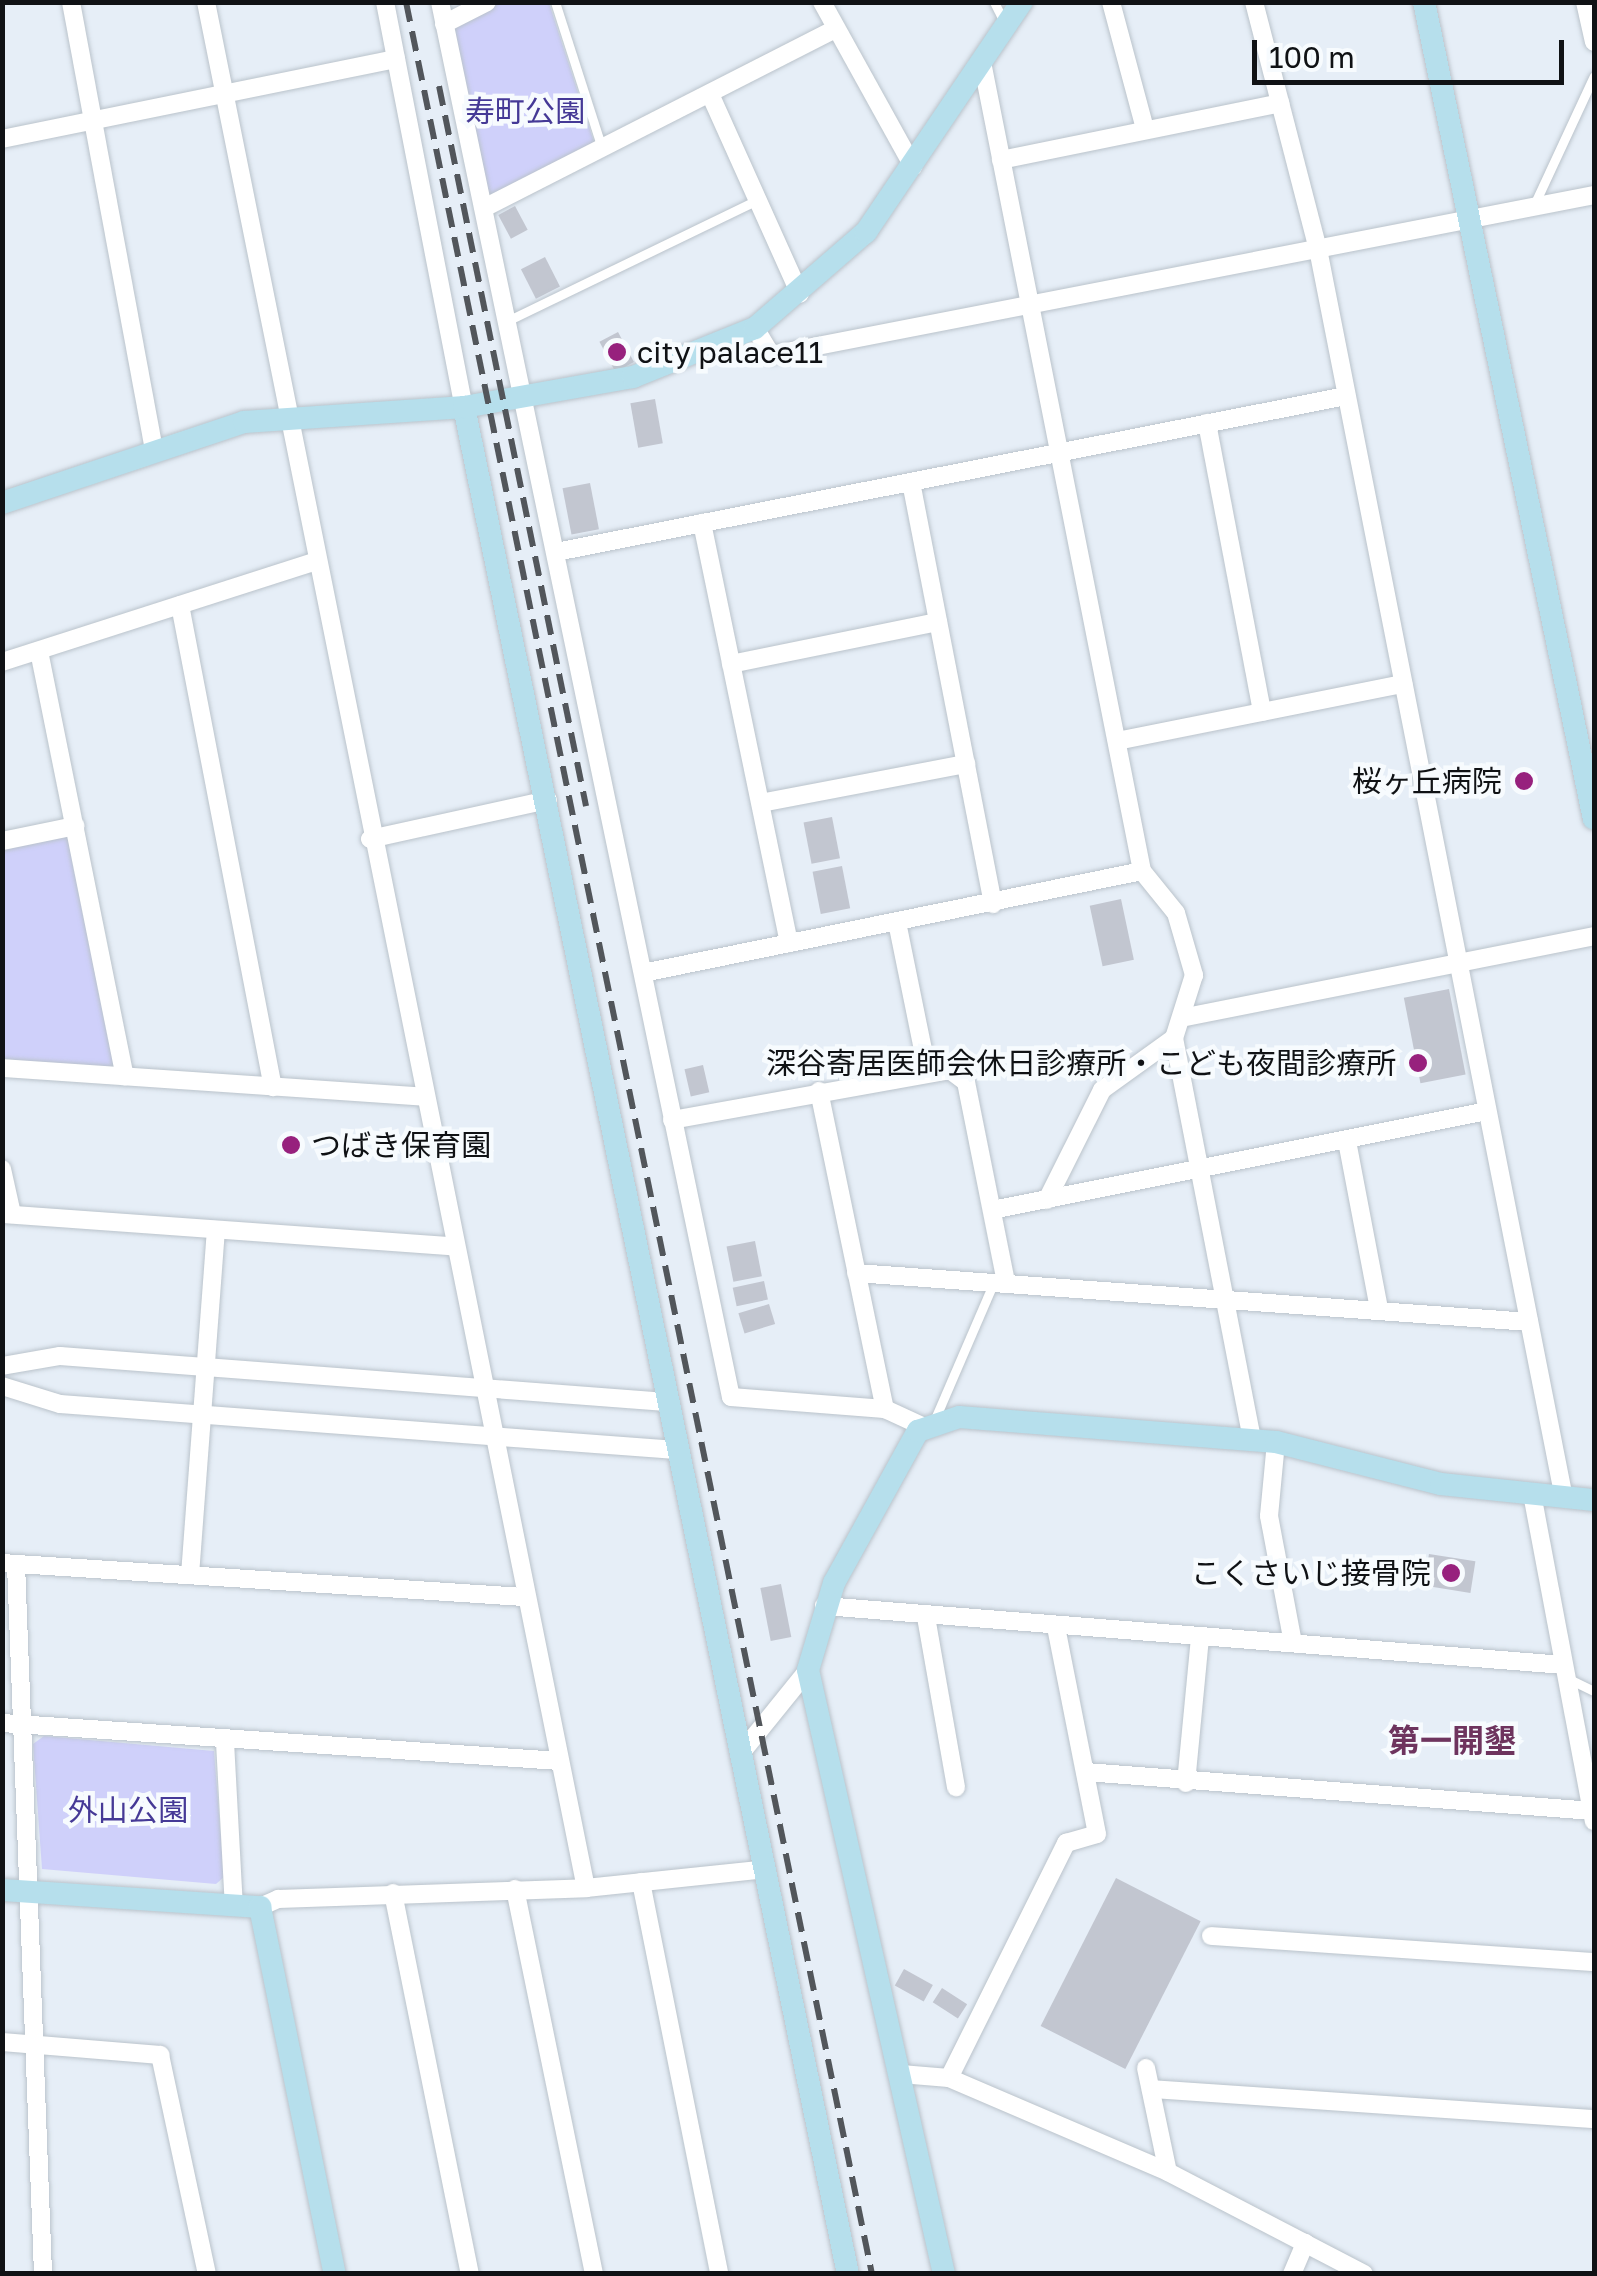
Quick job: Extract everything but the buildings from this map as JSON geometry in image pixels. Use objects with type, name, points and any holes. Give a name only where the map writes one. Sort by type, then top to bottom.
[{"type":"street","points":[[71,2],[96,121],[154,452]]},
{"type":"street","points":[[206,2],[285,420],[480,1388],[586,1888]]},
{"type":"street","points":[[385,2],[666,1402],[848,2274]]},
{"type":"street","points":[[440,2],[731,1397],[884,1409],[929,1424],[1276,1442],[1441,1484],[1594,1500]]},
{"type":"street","points":[[444,24],[487,2]]},
{"type":"street","points":[[822,2],[833,30],[913,166]]},
{"type":"street","points":[[2,503],[244,422],[464,406],[633,378],[755,328],[800,294],[866,232],[984,67],[1022,2]]},
{"type":"street","points":[[1112,2],[1146,129]]},
{"type":"street","points":[[1254,2],[1318,249],[1564,1498]]},
{"type":"street","points":[[1424,2],[1474,218],[1594,819]]},
{"type":"street","points":[[1585,2],[1594,42]]},
{"type":"street","points":[[484,208],[833,30]]},
{"type":"street","points":[[2,139],[224,98],[396,59]]},
{"type":"street","points":[[984,67],[1142,871],[1189,946],[1186,1017],[1174,1038],[1102,1090],[1047,1200]]},
{"type":"street","points":[[710,94],[800,294]]},
{"type":"street","points":[[1000,160],[1280,103]]},
{"type":"street","points":[[755,328],[771,355],[1594,194]]},
{"type":"street","points":[[556,552],[1346,396]]},
{"type":"street","points":[[1207,423],[1262,712]]},
{"type":"street","points":[[911,482],[993,904]]},
{"type":"street","points":[[702,523],[788,944]]},
{"type":"street","points":[[2,662],[314,562]]},
{"type":"street","points":[[180,605],[273,1087]]},
{"type":"street","points":[[731,664],[938,622]]},
{"type":"street","points":[[39,650],[125,1076]]},
{"type":"street","points":[[1117,741],[1403,684]]},
{"type":"street","points":[[760,803],[966,764]]},
{"type":"street","points":[[370,839],[548,800]]},
{"type":"street","points":[[2,841],[75,826]]},
{"type":"street","points":[[643,973],[1142,871]]},
{"type":"street","points":[[897,922],[928,1070]]},
{"type":"street","points":[[1186,1017],[1594,936]]},
{"type":"street","points":[[1174,1038],[1252,1440]]},
{"type":"street","points":[[2,1068],[423,1097]]},
{"type":"street","points":[[672,1120],[928,1070],[966,1082],[992,1210],[1000,1282]]},
{"type":"street","points":[[820,1091],[884,1409]]},
{"type":"street","points":[[992,1210],[1488,1111]]},
{"type":"street","points":[[1348,1140],[1379,1309]]},
{"type":"street","points":[[2,1169],[8,1214],[453,1246]]},
{"type":"street","points":[[190,1575],[216,1230]]},
{"type":"street","points":[[856,1273],[1528,1322]]},
{"type":"street","points":[[2,1366],[60,1356],[666,1402]]},
{"type":"street","points":[[2,1386],[60,1404],[676,1450]]},
{"type":"street","points":[[740,1754],[808,1670],[824,1606],[929,1424]]},
{"type":"street","points":[[1276,1442],[1268,1516],[1292,1643]]},
{"type":"street","points":[[1086,1772],[1594,1816],[1532,1494]]},
{"type":"street","points":[[43,2274],[35,2044],[14,1891],[22,1725],[9,1564],[524,1597]]},
{"type":"street","points":[[824,1606],[1292,1643],[1564,1671]]},
{"type":"street","points":[[926,1616],[956,1787]]},
{"type":"street","points":[[949,2078],[1066,1843],[1098,1834],[1056,1626]]},
{"type":"street","points":[[1186,1783],[1200,1638]]},
{"type":"street","points":[[808,1670],[944,2274]]},
{"type":"street","points":[[2,1723],[224,1742],[559,1761]]},
{"type":"street","points":[[224,1742],[234,1906]]},
{"type":"street","points":[[14,1891],[260,1907],[393,1893],[586,1888],[766,1870]]},
{"type":"street","points":[[642,1882],[719,2274]]},
{"type":"street","points":[[515,1889],[594,2274]]},
{"type":"street","points":[[393,1893],[470,2274]]},
{"type":"street","points":[[260,1907],[335,2274]]},
{"type":"street","points":[[1211,1936],[1594,1962]]},
{"type":"street","points":[[2,2042],[160,2055],[207,2274]]},
{"type":"street","points":[[1146,2068],[1168,2172]]},
{"type":"street","points":[[901,2074],[949,2078],[1168,2172],[1364,2274]]},
{"type":"street","points":[[1151,2089],[1594,2119]]},
{"type":"street","points":[[1292,2274],[1305,2243]]},
{"type":"lane","points":[[556,2],[602,148]]},
{"type":"lane","points":[[994,2],[1006,27]]},
{"type":"lane","points":[[1534,205],[1594,76]]},
{"type":"lane","points":[[509,320],[757,200]]},
{"type":"lane","points":[[929,1424],[1000,1282]]},
{"type":"lane","points":[[1564,1671],[1594,1691]]},
{"type":"green space","name":"寿町公園","points":[[500,3],[549,3],[595,145],[488,200],[450,28]]},
{"type":"green space","points":[[75,826],[125,1076],[3,1068],[2,841]]},
{"type":"green space","name":"外山公園","points":[[44,1736],[214,1751],[224,1877],[216,1884],[42,1869],[33,1744]]},
{"type":"railway","points":[[406,2],[872,2274]]},
{"type":"railway","points":[[439,86],[586,806]]},
{"type":"place","name":"city palace11","points":[[617,352]]},
{"type":"place","name":"桜ヶ丘病院","points":[[1524,781]]},
{"type":"place","name":"深谷寄居医師会休日診療所・こども夜間診療所","points":[[1418,1063]]},
{"type":"place","name":"つばき保育園","points":[[291,1145]]},
{"type":"place","name":"こくさいじ接骨院","points":[[1451,1573]]},
{"type":"district","name":"第一開墾","points":[[1452,1740]]}]
